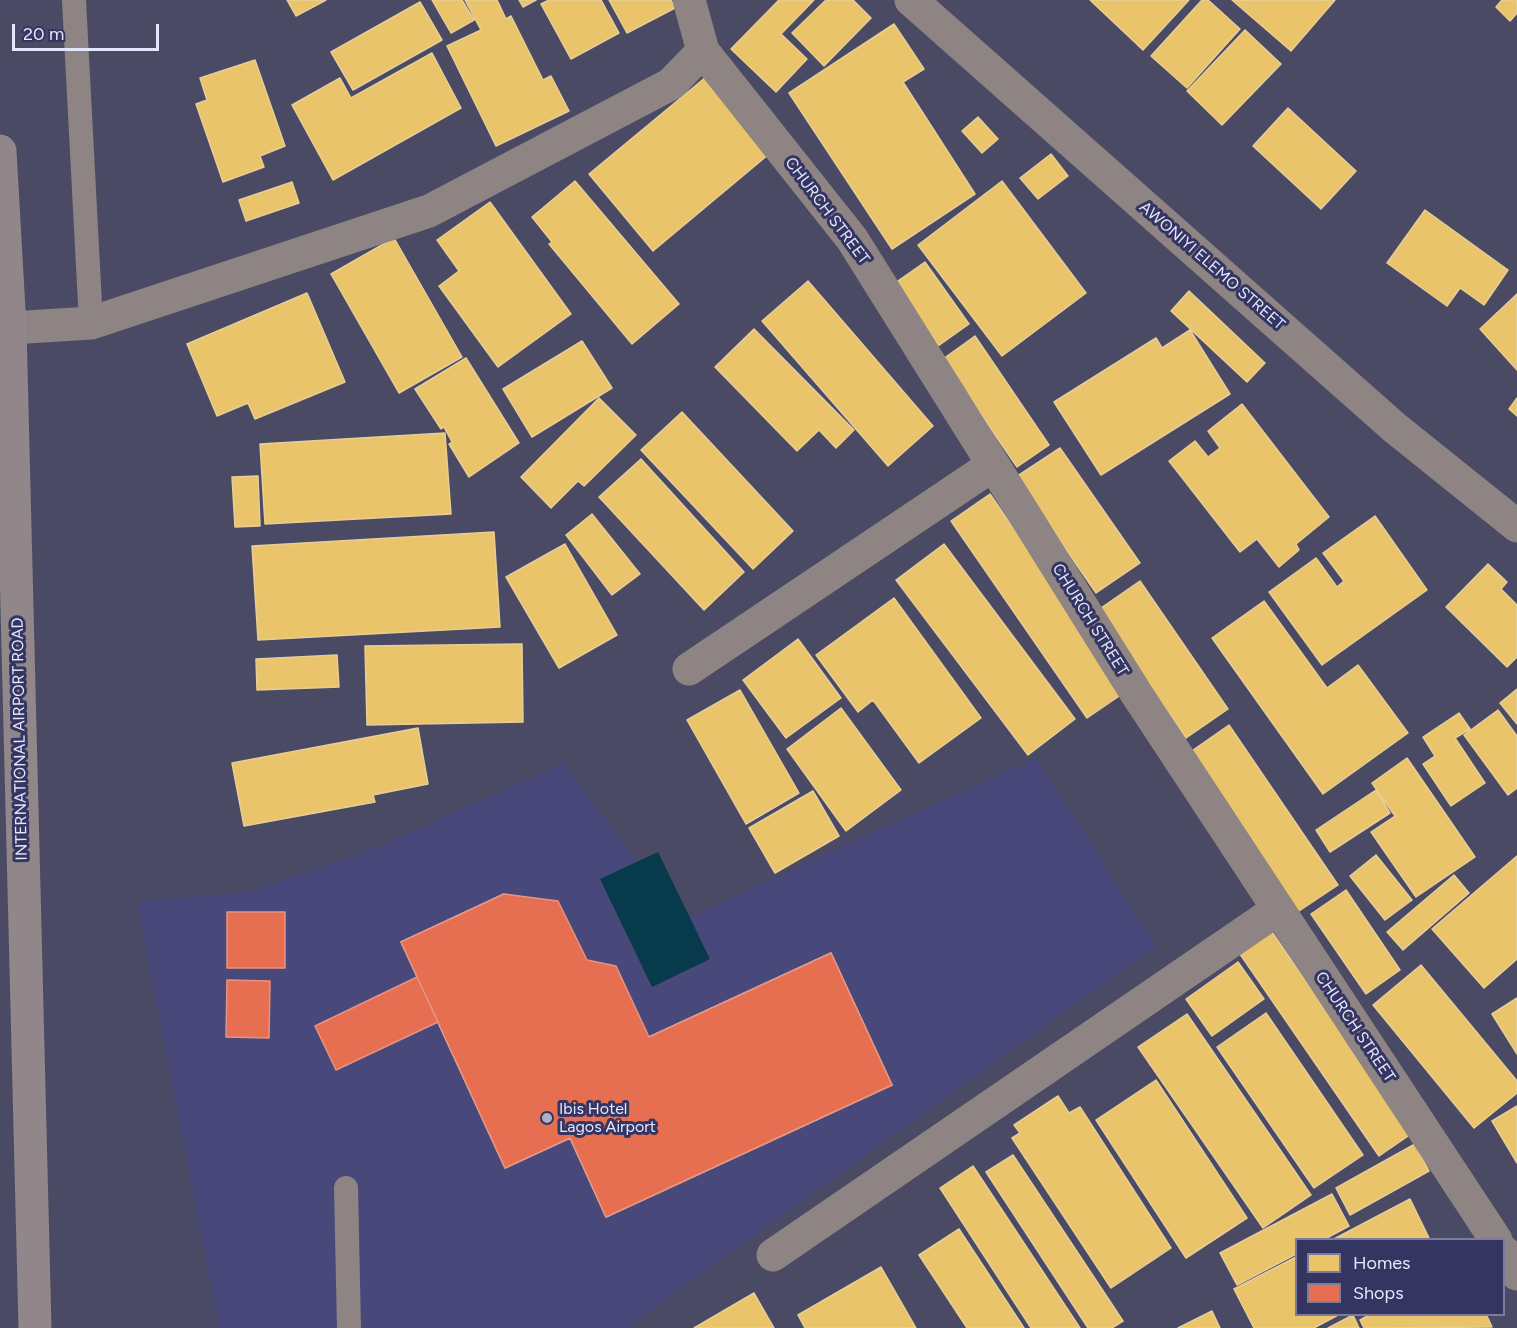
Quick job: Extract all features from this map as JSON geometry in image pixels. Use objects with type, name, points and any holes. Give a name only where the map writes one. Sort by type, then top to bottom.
[{"type":"main road","name":"INTERNATIONAL AIRPORT ROAD","points":[[0,151],[10,328],[35,1328]]},
{"type":"street","name":"CHURCH STREET","points":[[689,0],[703,51],[852,239],[1136,693],[1495,1238]]},
{"type":"street","name":"AWONIYI ELEMO STREET","points":[[911,0],[1395,428],[1517,526]]},
{"type":"street","points":[[10,328],[91,323],[429,211],[671,84],[703,51]]},
{"type":"street","points":[[689,669],[993,465]]},
{"type":"street","points":[[773,1255],[1277,910]]},
{"type":"street","points":[[1505,1255],[1517,1274]]},
{"type":"lane","points":[[74,0],[91,323]]},
{"type":"lane","points":[[346,1188],[349,1328]]},
{"type":"shaded area","name":"Ibis Hotel Lagos Airport","points":[[1036,758],[1156,946],[626,1328],[219,1328],[137,901],[248,892],[366,852],[564,763],[680,921]]},
{"type":"shaded area","points":[[658,852],[710,959],[652,987],[600,879]]},
{"type":"building: Homes","points":[[287,0],[326,0],[296,16]]},
{"type":"building: Homes","points":[[432,0],[462,0],[474,20],[451,33]]},
{"type":"building: Homes","points":[[465,0],[497,0],[506,19],[511,16],[543,80],[551,76],[569,111],[496,146],[447,46],[481,30]]},
{"type":"building: Homes","points":[[519,0],[536,0],[523,7]]},
{"type":"building: Homes","points":[[549,0],[601,0],[619,33],[571,59],[541,4]]},
{"type":"building: Homes","points":[[609,0],[671,0],[675,8],[627,33]]},
{"type":"building: Homes","points":[[779,0],[814,0],[781,34],[807,59],[776,92],[731,49]]},
{"type":"building: Homes","points":[[826,0],[853,0],[871,18],[824,66],[792,33]]},
{"type":"building: Homes","points":[[1090,0],[1189,0],[1143,50]]},
{"type":"building: Homes","points":[[1202,0],[1208,0],[1240,29],[1187,88],[1151,56]]},
{"type":"building: Homes","points":[[1232,0],[1335,0],[1291,51]]},
{"type":"building: Homes","points":[[1502,0],[1517,0],[1517,13],[1510,21],[1496,7]]},
{"type":"building: Homes","points":[[420,2],[442,40],[353,90],[331,52]]},
{"type":"building: Homes","points":[[894,24],[924,69],[903,82],[975,194],[892,249],[789,93]]},
{"type":"building: Homes","points":[[1245,30],[1281,64],[1222,125],[1187,91]]},
{"type":"building: Homes","points":[[432,53],[461,108],[333,180],[292,105],[340,78],[351,98]]},
{"type":"building: Homes","points":[[255,60],[285,146],[260,156],[264,167],[223,182],[196,104],[207,100],[200,78]]},
{"type":"building: Homes","points":[[712,72],[775,149],[653,251],[589,174]]},
{"type":"building: Homes","points":[[1288,108],[1356,171],[1321,209],[1253,146]]},
{"type":"building: Homes","points":[[978,117],[998,139],[982,153],[962,131]]},
{"type":"building: Homes","points":[[1051,154],[1068,176],[1038,199],[1020,178]]},
{"type":"building: Homes","points":[[575,181],[679,304],[632,344],[549,244],[552,242],[532,217]]},
{"type":"building: Homes","points":[[1002,181],[1086,293],[1002,356],[918,245]]},
{"type":"building: Homes","points":[[292,182],[299,203],[246,221],[239,200]]},
{"type":"building: Homes","points":[[490,202],[571,314],[498,367],[439,286],[459,271],[437,240]]},
{"type":"building: Homes","points":[[1425,210],[1508,270],[1484,305],[1460,288],[1447,306],[1387,263]]},
{"type":"building: Homes","points":[[394,238],[462,357],[399,393],[331,274]]},
{"type":"building: Homes","points":[[925,262],[969,324],[938,346],[895,283]]},
{"type":"building: Homes","points":[[808,281],[933,426],[888,466],[762,321]]},
{"type":"building: Homes","points":[[1189,291],[1265,363],[1247,382],[1171,311]]},
{"type":"building: Homes","points":[[307,293],[345,382],[255,419],[248,403],[217,416],[187,344]]},
{"type":"building: Homes","points":[[1517,294],[1517,370],[1480,329]]},
{"type":"building: Homes","points":[[754,329],[854,430],[836,448],[819,430],[797,451],[715,367]]},
{"type":"building: Homes","points":[[1190,330],[1230,394],[1101,475],[1054,402],[1156,338],[1162,348]]},
{"type":"building: Homes","points":[[975,336],[1049,445],[1017,467],[943,359]]},
{"type":"building: Homes","points":[[582,341],[612,388],[532,437],[503,389]]},
{"type":"building: Homes","points":[[466,358],[519,443],[469,477],[449,444],[452,442],[444,427],[441,429],[415,389]]},
{"type":"building: Homes","points":[[599,398],[636,435],[584,486],[578,481],[551,508],[521,477]]},
{"type":"building: Homes","points":[[1517,398],[1517,416],[1509,409]]},
{"type":"building: Homes","points":[[1242,404],[1329,517],[1296,544],[1299,550],[1279,567],[1257,539],[1240,552],[1169,461],[1195,441],[1208,457],[1220,448],[1208,431]]},
{"type":"building: Homes","points":[[682,412],[793,531],[753,569],[641,450]]},
{"type":"building: Homes","points":[[445,433],[451,514],[265,524],[260,444]]},
{"type":"building: Homes","points":[[1060,448],[1140,563],[1096,593],[1016,477]]},
{"type":"building: Homes","points":[[641,459],[744,572],[704,610],[599,497]]},
{"type":"building: Homes","points":[[258,476],[260,526],[235,527],[232,477]]},
{"type":"building: Homes","points":[[990,494],[1125,692],[1087,718],[951,521]]},
{"type":"building: Homes","points":[[592,514],[640,574],[612,595],[566,535]]},
{"type":"building: Homes","points":[[1375,516],[1427,590],[1322,665],[1269,592],[1316,558],[1337,587],[1344,581],[1323,553]]},
{"type":"building: Homes","points":[[494,532],[500,627],[258,640],[252,546]]},
{"type":"building: Homes","points":[[565,544],[617,635],[559,668],[506,577]]},
{"type":"building: Homes","points":[[944,544],[1075,719],[1028,755],[896,580]]},
{"type":"building: Homes","points":[[1488,564],[1507,582],[1501,589],[1517,605],[1517,657],[1507,667],[1446,607]]},
{"type":"building: Homes","points":[[1140,581],[1228,709],[1186,738],[1098,610]]},
{"type":"building: Homes","points":[[894,598],[981,718],[919,763],[873,700],[858,712],[816,655]]},
{"type":"building: Homes","points":[[1264,601],[1327,688],[1358,665],[1408,733],[1323,794],[1212,638]]},
{"type":"building: Homes","points":[[798,639],[841,698],[786,738],[743,680]]},
{"type":"building: Homes","points":[[522,644],[523,722],[367,725],[365,646]]},
{"type":"building: Homes","points":[[337,655],[339,687],[257,690],[256,659]]},
{"type":"building: Homes","points":[[1517,689],[1517,724],[1500,703]]},
{"type":"building: Homes","points":[[740,690],[799,793],[746,824],[687,720]]},
{"type":"building: Homes","points":[[841,708],[901,790],[846,831],[787,749]]},
{"type":"building: Homes","points":[[1498,710],[1517,736],[1517,788],[1508,795],[1464,735]]},
{"type":"building: Homes","points":[[1459,713],[1470,729],[1455,738],[1485,783],[1451,806],[1423,764],[1435,756],[1423,737]]},
{"type":"building: Homes","points":[[1229,725],[1338,885],[1296,913],[1186,755]]},
{"type":"building: Homes","points":[[418,728],[428,784],[373,795],[375,802],[244,826],[232,763]]},
{"type":"building: Homes","points":[[1407,758],[1475,857],[1416,897],[1371,832],[1395,816],[1372,783]]},
{"type":"building: Homes","points":[[1376,790],[1390,813],[1330,852],[1316,830]]},
{"type":"building: Homes","points":[[813,791],[839,836],[775,873],[749,828]]},
{"type":"building: Homes","points":[[1376,855],[1412,900],[1385,920],[1350,876]]},
{"type":"building: Homes","points":[[1517,856],[1517,959],[1484,988],[1432,929]]},
{"type":"building: Homes","points":[[1454,875],[1469,893],[1403,950],[1387,932]]},
{"type":"building: Homes","points":[[1346,890],[1400,970],[1366,994],[1311,914]]},
{"type":"building: Homes","points":[[504,894],[584,1067],[831,953],[892,1085],[606,1217],[570,1138],[505,1168],[401,942]]},
{"type":"building: Homes","points":[[1272,932],[1411,1134],[1379,1156],[1240,954]]},
{"type":"building: Homes","points":[[1238,962],[1264,999],[1212,1036],[1186,999]]},
{"type":"building: Homes","points":[[1421,965],[1517,1081],[1517,1093],[1474,1128],[1373,1005]]},
{"type":"building: Homes","points":[[1517,998],[1517,1054],[1492,1014]]},
{"type":"building: Homes","points":[[1266,1013],[1363,1155],[1314,1188],[1217,1047]]},
{"type":"building: Homes","points":[[1187,1014],[1311,1195],[1263,1228],[1138,1047]]},
{"type":"building: Homes","points":[[1156,1080],[1247,1218],[1186,1258],[1096,1120]]},
{"type":"building: Homes","points":[[1058,1096],[1069,1113],[1080,1107],[1171,1248],[1111,1288],[1012,1138],[1020,1133],[1014,1125]]},
{"type":"building: Homes","points":[[1517,1106],[1517,1163],[1492,1121]]},
{"type":"building: Homes","points":[[1415,1144],[1429,1171],[1350,1215],[1336,1188]]},
{"type":"building: Homes","points":[[1013,1155],[1123,1321],[1112,1328],[1088,1328],[986,1172]]},
{"type":"building: Homes","points":[[973,1166],[1080,1328],[1031,1328],[940,1188]]},
{"type":"building: Homes","points":[[1332,1194],[1349,1226],[1327,1238],[1295,1238],[1295,1255],[1237,1285],[1220,1253]]},
{"type":"building: Homes","points":[[1410,1199],[1429,1238],[1336,1238]]},
{"type":"building: Homes","points":[[959,1229],[1024,1328],[967,1328],[919,1255]]},
{"type":"building: Homes","points":[[1295,1258],[1295,1316],[1336,1316],[1314,1328],[1254,1328],[1234,1289]]},
{"type":"building: Homes","points":[[881,1267],[916,1328],[805,1328],[798,1315]]},
{"type":"building: Homes","points":[[754,1293],[774,1328],[694,1328]]},
{"type":"building: Homes","points":[[1212,1311],[1220,1328],[1178,1328]]},
{"type":"building: Homes","points":[[1353,1316],[1359,1328],[1328,1328]]},
{"type":"building: Homes","points":[[1367,1316],[1487,1316],[1492,1327],[1364,1328],[1360,1320]]},
{"type":"building: Shops","points":[[504,894],[558,901],[587,960],[616,966],[649,1037],[831,953],[892,1085],[606,1217],[570,1138],[505,1168],[401,942]]},
{"type":"building: Shops","points":[[227,912],[285,912],[285,968],[227,968]]},
{"type":"building: Shops","points":[[417,977],[438,1022],[336,1070],[315,1026]]},
{"type":"building: Shops","points":[[227,980],[270,981],[269,1038],[226,1037]]},
{"type":"place","name":"Ibis Hotel Lagos Airport","points":[[547,1118]]}]
